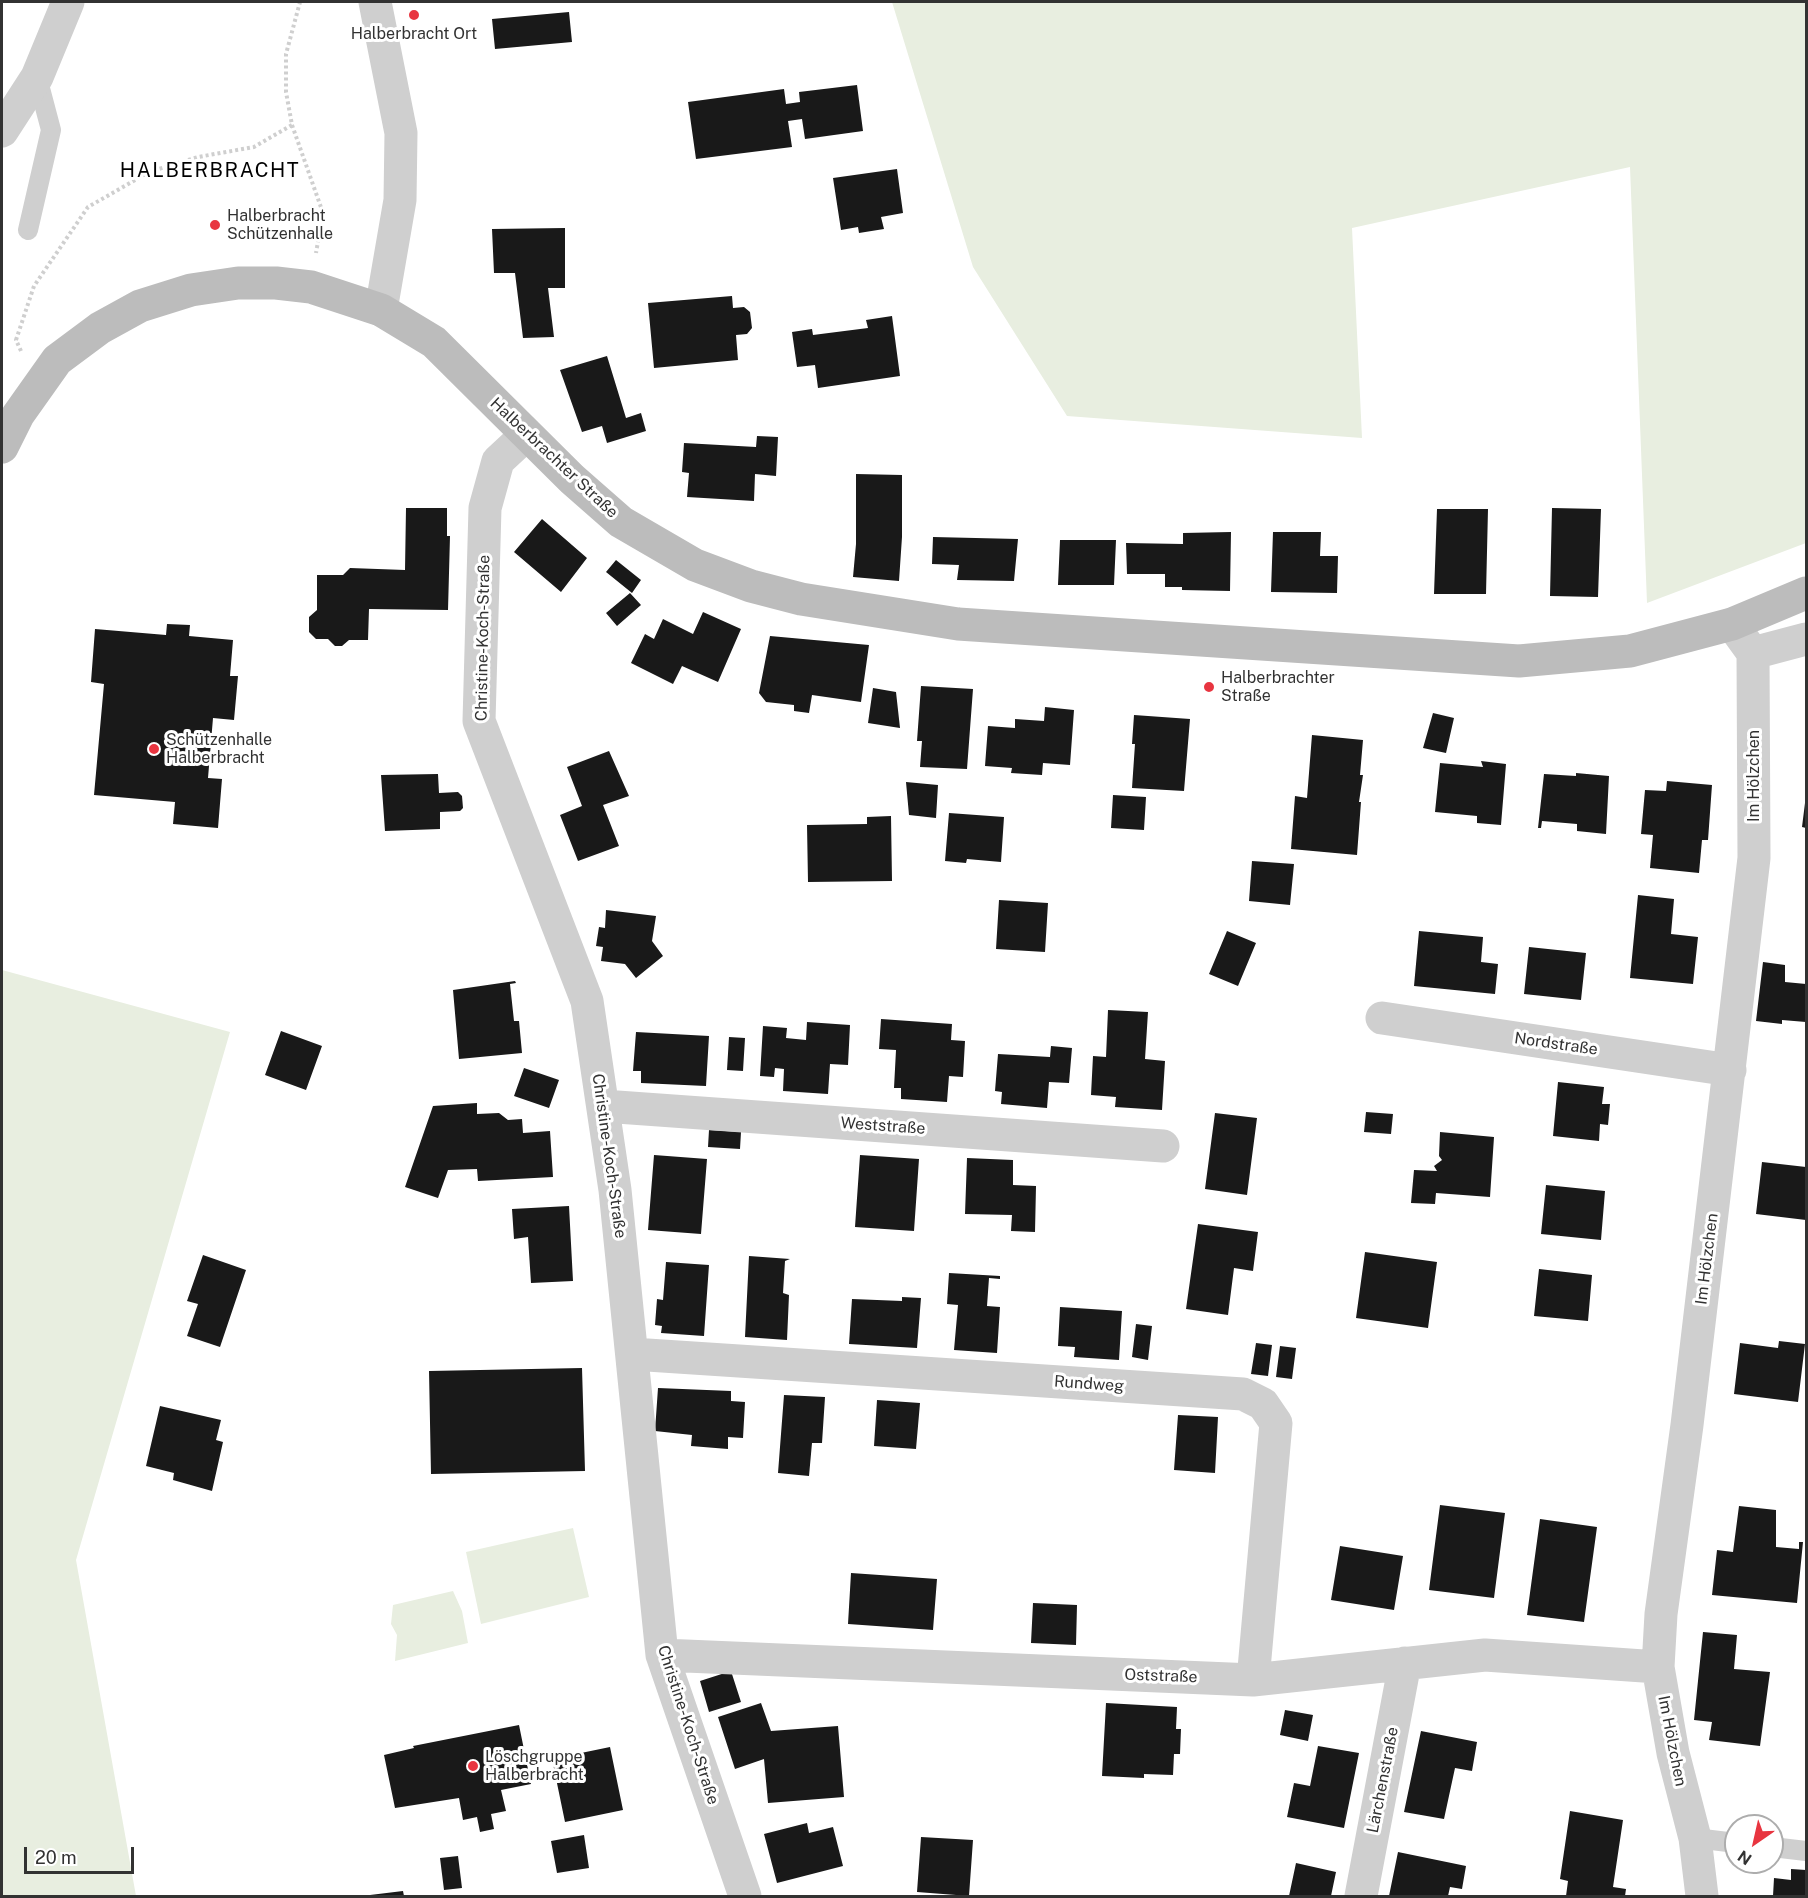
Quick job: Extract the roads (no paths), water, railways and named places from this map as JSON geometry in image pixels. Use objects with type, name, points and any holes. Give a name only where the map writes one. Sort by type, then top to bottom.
[{"type":"main road","name":"Halberbrachter Straße","points":[[2,447],[35,388],[57,360],[100,328],[141,306],[191,290],[238,283],[311,287],[381,310],[434,342],[526,435],[621,522],[695,565],[801,599],[947,622],[1519,661],[1630,651],[1732,624],[1806,593]]},
{"type":"street","points":[[2,131],[37,77],[68,2]]},
{"type":"street","points":[[375,2],[401,133],[400,200],[381,310]]},
{"type":"street","name":"Christine-Koch-Straße","points":[[526,435],[498,461],[485,508],[479,721],[587,1001],[615,1190],[662,1655],[745,1896]]},
{"type":"street","points":[[1732,624],[1753,653],[1806,639]]},
{"type":"street","name":"Im Hölzchen","points":[[1702,1896],[1695,1838],[1672,1753],[1658,1667],[1661,1614],[1687,1425],[1754,858],[1753,653]]},
{"type":"street","name":"Nordstraße","points":[[1382,1018],[1730,1070]]},
{"type":"street","name":"Weststraße","points":[[603,1106],[1163,1146]]},
{"type":"street","name":"Rundweg","points":[[632,1354],[1243,1394],[1263,1404],[1276,1423],[1253,1680]]},
{"type":"street","name":"Oststraße","points":[[662,1655],[1253,1680],[1485,1655],[1658,1667]]},
{"type":"street","name":"Lärchenstraße","points":[[1361,1896],[1405,1664]]},
{"type":"lane","points":[[28,230],[51,130],[37,77]]},
{"type":"lane","points":[[1695,1838],[1724,1842]]},
{"type":"lane","points":[[1784,1848],[1806,1851]]},
{"type":"place","name":"Halberbracht Ort","points":[[414,15]]},
{"type":"place","name":"Halberbracht Schützenhalle","points":[[215,225]]},
{"type":"place","name":"Halberbrachter Straße","points":[[1209,687]]},
{"type":"place","name":"Schützenhalle Halberbracht","points":[[154,749]]},
{"type":"place","name":"Löschgruppe Halberbracht","points":[[473,1766]]},
{"type":"district","name":"HALBERBRACHT","points":[[210,171]]}]
